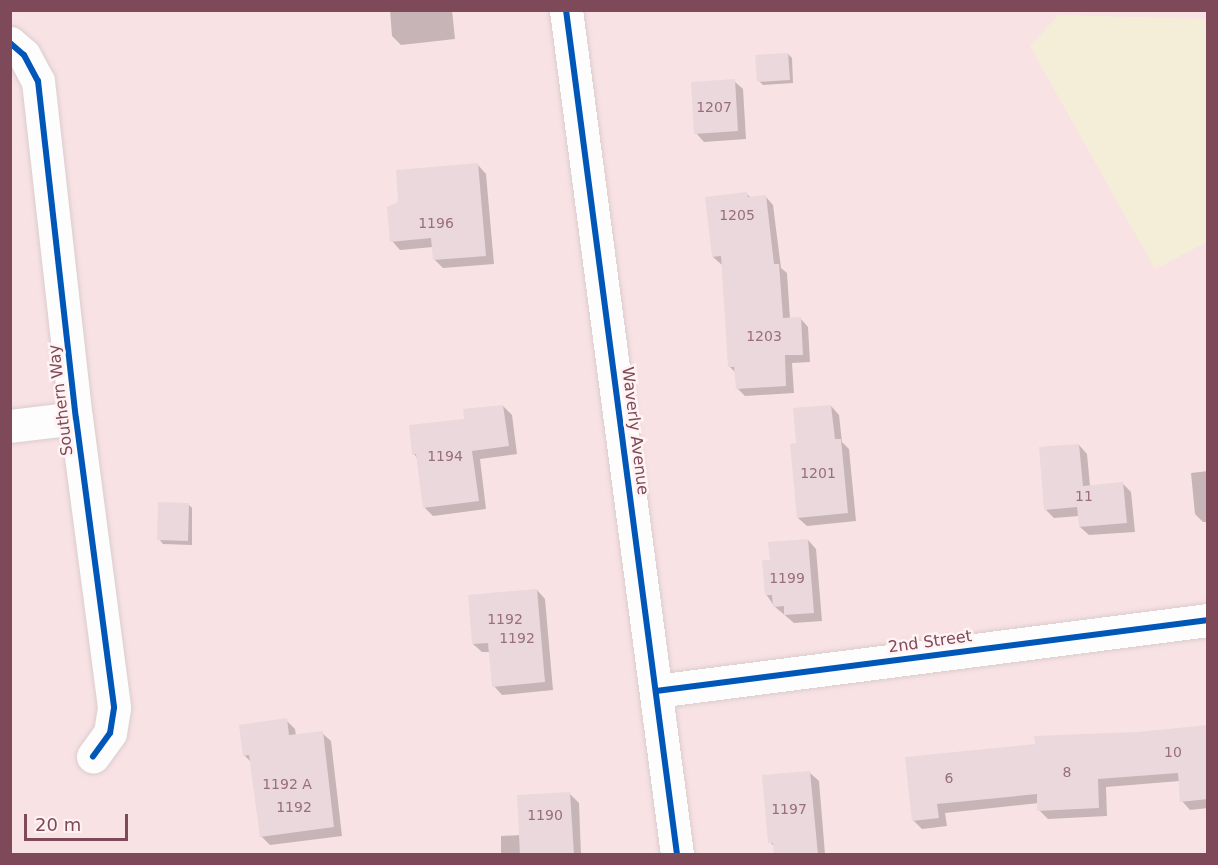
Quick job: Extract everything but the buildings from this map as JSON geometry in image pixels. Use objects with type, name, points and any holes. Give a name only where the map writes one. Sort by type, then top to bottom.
[{"type":"street","name":"Waverly Avenue","points":[[566,10],[676,855]]},
{"type":"street","name":"Southern Way","points":[[10,43],[24,56],[38,81],[76,418],[114,708],[110,733],[93,756]]},
{"type":"street","points":[[10,426],[76,418]]},
{"type":"street","name":"2nd Street","points":[[656,691],[1208,620]]},
{"type":"shaded area","points":[[10,11],[1207,11],[1207,854],[11,854]]},
{"type":"shaded area","points":[[1059,15],[1207,19],[1207,242],[1155,269],[1030,46]]},
{"type":"cycle path","points":[[566,10],[677,854]]},
{"type":"cycle path","points":[[10,43],[24,55],[38,81],[76,418],[114,708],[110,733],[93,756]]},
{"type":"cycle path","points":[[656,691],[1208,620]]}]
